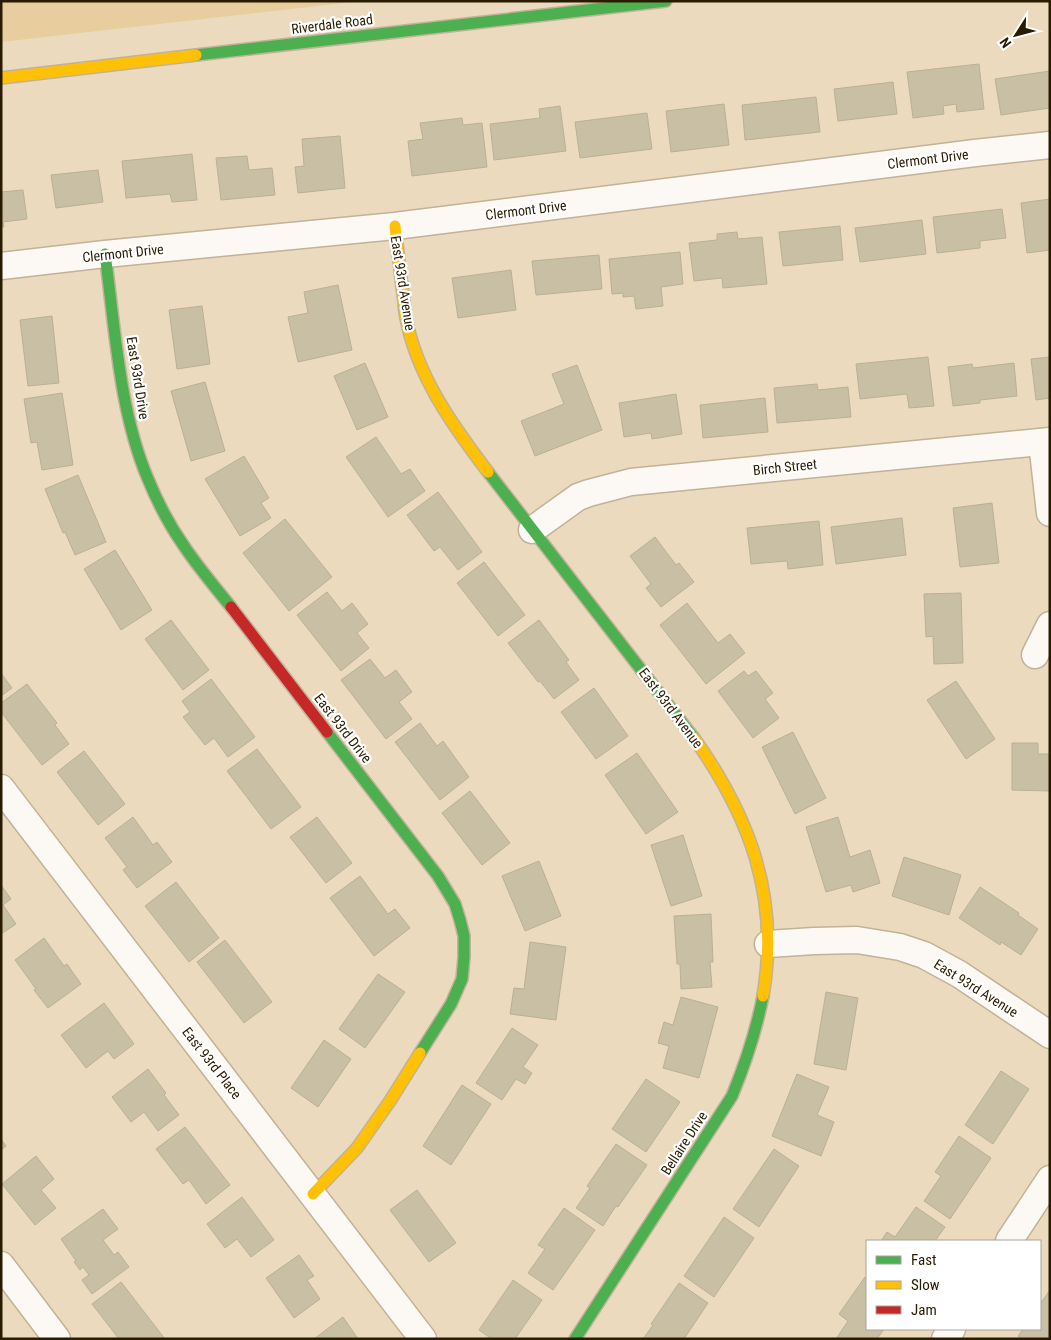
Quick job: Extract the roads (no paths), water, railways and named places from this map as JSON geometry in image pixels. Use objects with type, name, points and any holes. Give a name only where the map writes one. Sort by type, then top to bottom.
[{"type":"street","name":"Riverdale Road","points":[[1,78],[666,1]]},
{"type":"street","name":"Clermont Drive","points":[[1,266],[395,226],[975,153],[1050,146]]},
{"type":"street","name":"East 93rd Avenue","points":[[395,226],[406,318],[416,353],[444,411],[465,442],[532,530],[678,716],[726,787],[742,818],[751,842],[764,891],[768,944],[857,940],[900,947],[924,955],[959,974],[1050,1035]]},
{"type":"street","name":"East 93rd Drive","points":[[105,254],[123,386],[132,430],[143,469],[159,504],[183,545],[438,876],[455,904],[464,936],[462,979],[451,1004],[390,1101],[357,1148],[313,1194]]},
{"type":"street","name":"Birch Street","points":[[532,530],[578,497],[631,482],[1046,441]]},
{"type":"street","points":[[1046,441],[1050,514]]},
{"type":"street","points":[[1034,655],[1050,625]]},
{"type":"street","name":"East 93rd Place","points":[[1,788],[423,1339]]},
{"type":"street","name":"Bellaire Drive","points":[[575,1339],[732,1096],[756,1032],[765,992],[768,944]]},
{"type":"street","points":[[1010,1240],[1040,1213],[1050,1179]]},
{"type":"street","points":[[1,1266],[57,1339]]}]
